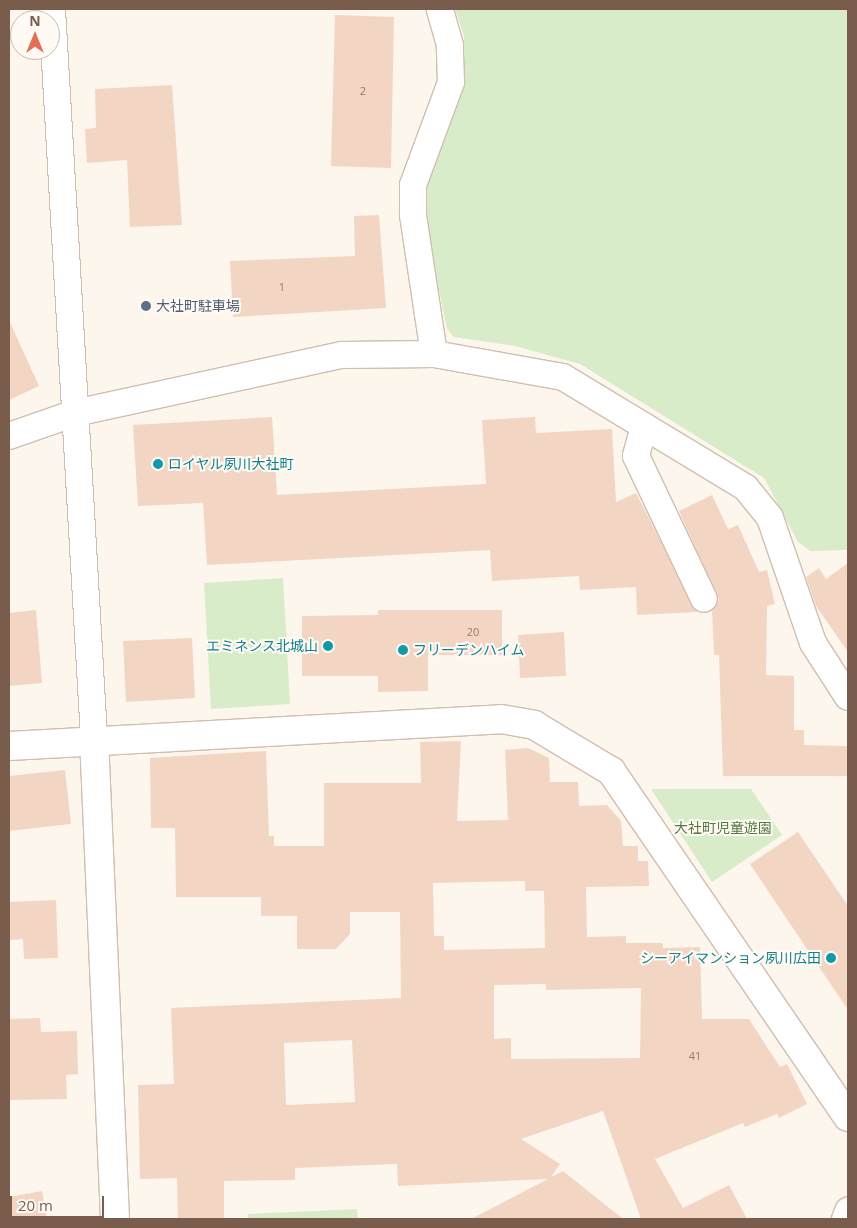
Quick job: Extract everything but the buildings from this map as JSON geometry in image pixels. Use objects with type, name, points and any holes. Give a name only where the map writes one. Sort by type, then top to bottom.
[{"type":"street","points":[[52,9],[94,738],[116,1219]]},
{"type":"street","points":[[434,354],[413,215],[413,185],[451,82],[450,45],[440,9]]},
{"type":"street","points":[[9,436],[75,413],[342,355],[434,354],[563,376],[746,488],[770,518],[812,643],[848,698]]},
{"type":"street","points":[[644,426],[636,456],[704,600]]},
{"type":"street","points":[[9,746],[94,738],[501,719],[534,725],[579,748],[611,771],[848,1117]]},
{"type":"street","points":[[845,1219],[848,1211]]},
{"type":"green space","points":[[455,9],[848,9],[848,550],[810,551],[798,542],[764,478],[580,364],[515,346],[454,337],[447,329],[423,212],[426,179],[464,79],[464,36]]},
{"type":"green space","points":[[283,578],[290,704],[211,709],[204,583]]},
{"type":"green space","name":"大社町児童遊園","points":[[651,789],[751,789],[782,835],[712,882]]},
{"type":"green space","points":[[357,1209],[358,1219],[248,1219],[248,1214]]},
{"type":"place","name":"大社町駐車場","points":[[146,306]]},
{"type":"place","name":"ロイヤル夙川大社町","points":[[158,464]]},
{"type":"place","name":"エミネンス北城山","points":[[328,646]]},
{"type":"place","name":"フリーデンハイム","points":[[403,650]]},
{"type":"place","name":"シーアイマンション夙川広田","points":[[831,958]]}]
